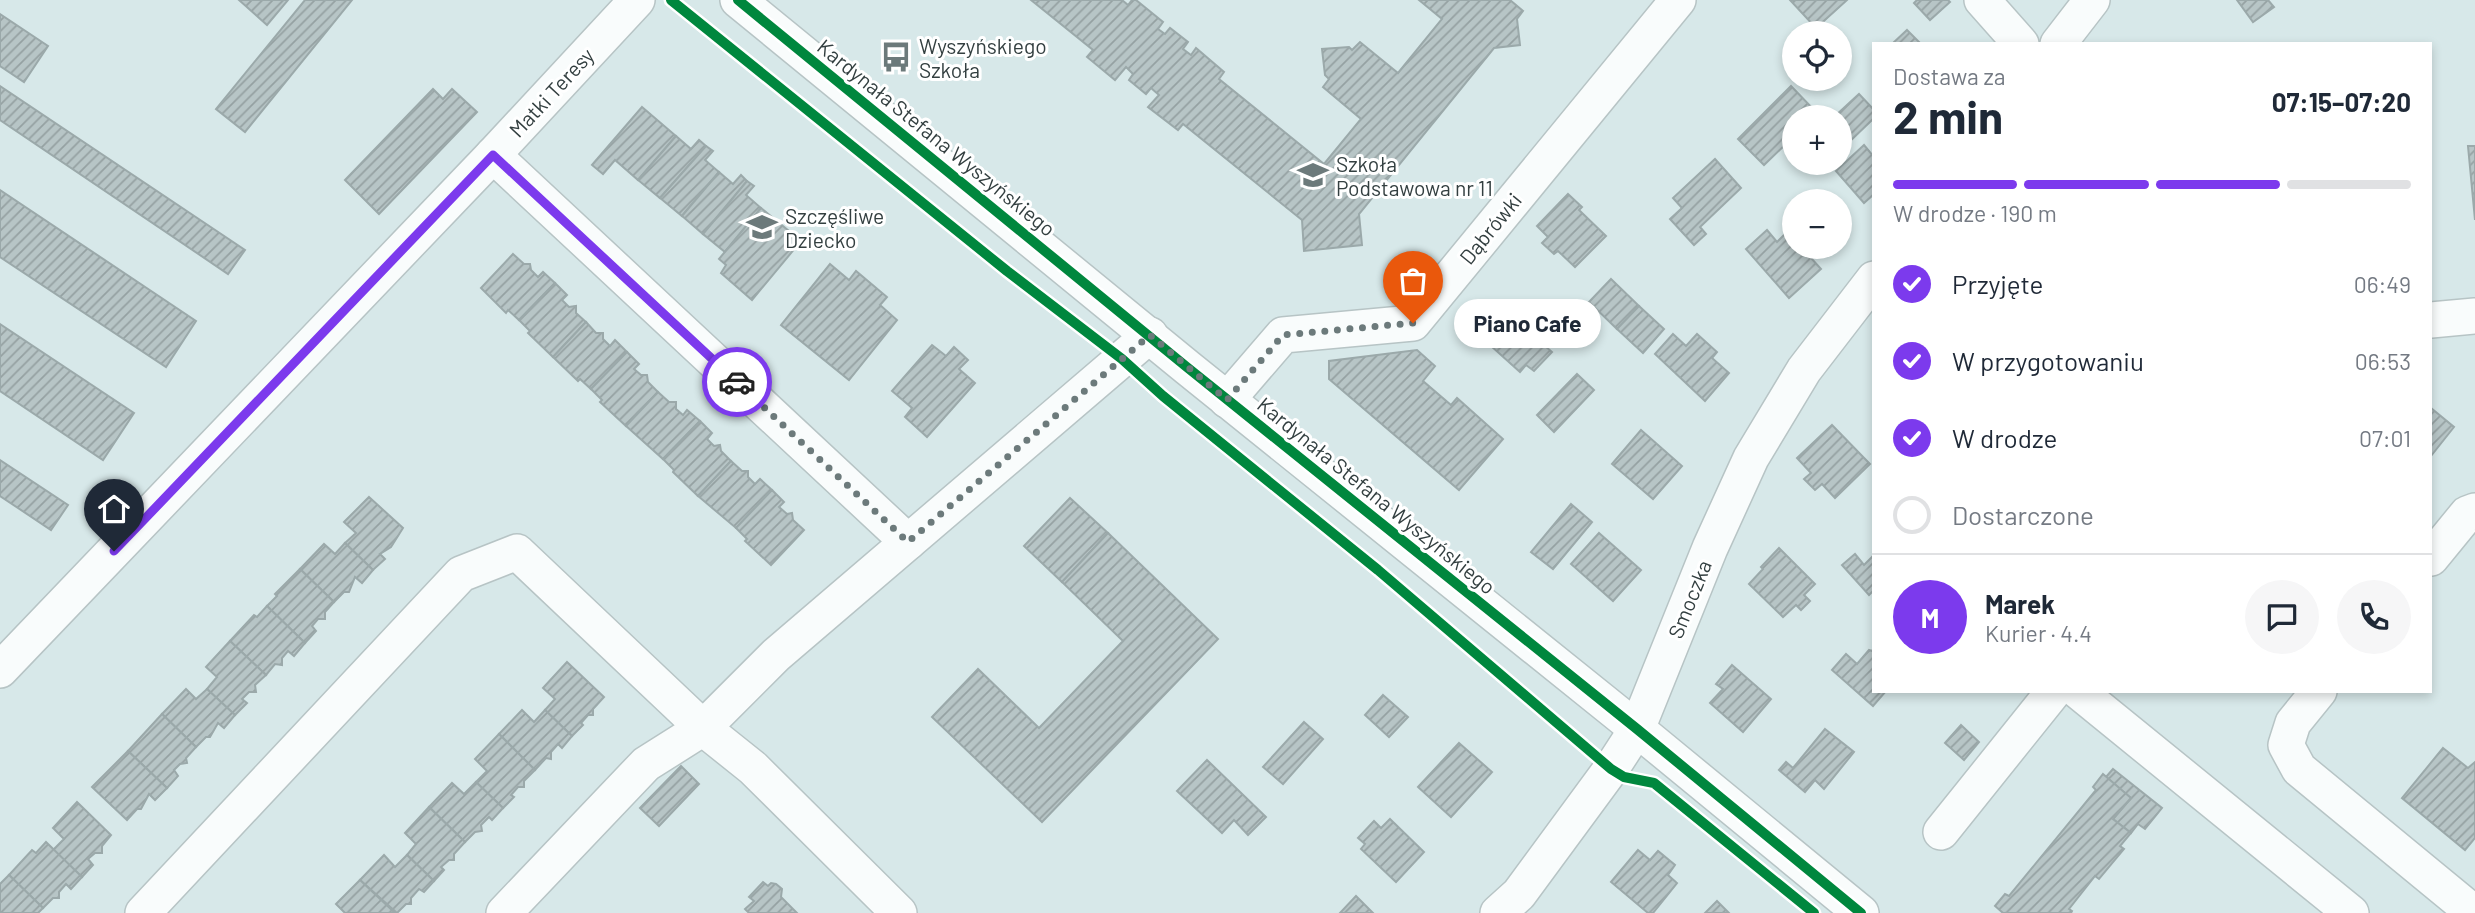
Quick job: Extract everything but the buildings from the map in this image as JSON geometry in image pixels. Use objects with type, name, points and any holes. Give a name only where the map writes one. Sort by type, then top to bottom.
[{"type":"street","name":"Matki Teresy","points":[[0,670],[493,155],[637,0]]},
{"type":"street","name":"Kardynała Stefana Wyszyńskiego","points":[[738,0],[1861,913]]},
{"type":"street","name":"Dąbrówki","points":[[1227,400],[1283,335],[1413,323],[1678,0]]},
{"type":"street","points":[[1982,0],[2019,42]]},
{"type":"street","points":[[2059,42],[2092,0]]},
{"type":"street","points":[[493,155],[908,542]]},
{"type":"street","name":"Smoczka","points":[[1499,913],[1520,894],[1637,729],[1710,548],[1751,457],[1804,370],[1872,282]]},
{"type":"street","points":[[2432,320],[2475,316]]},
{"type":"street","points":[[504,913],[646,764],[703,728],[776,655],[1150,335]]},
{"type":"street","points":[[2432,557],[2467,514],[2475,511]]},
{"type":"street","points":[[143,913],[461,574],[517,552],[703,728],[753,768],[900,913]]},
{"type":"street","points":[[1941,832],[2052,693]]},
{"type":"street","points":[[2080,693],[2351,913]]},
{"type":"street","points":[[2317,693],[2293,723],[2287,745],[2299,769],[2472,911]]},
{"type":"cycle path","points":[[671,0],[1007,271],[1122,359],[1163,396],[1378,570],[1611,769],[1624,777],[1654,783],[1814,913]]},
{"type":"cycle path","points":[[738,0],[1861,913]]},
{"type":"way so far","points":[[737,382],[908,542],[1150,335],[1227,400],[1283,335],[1413,323]]},
{"type":"place","name":"Wyszyńskiego Szkoła","points":[[896,57]]},
{"type":"place","name":"Szkoła Podstawowa nr 11","points":[[1313,175]]},
{"type":"place","name":"Szczęśliwe Dziecko","points":[[762,227]]},
{"type":"place","name":"Piano Cafe","points":[[1413,323]]},
{"type":"route","points":[[114,551],[493,155],[737,382]]}]
